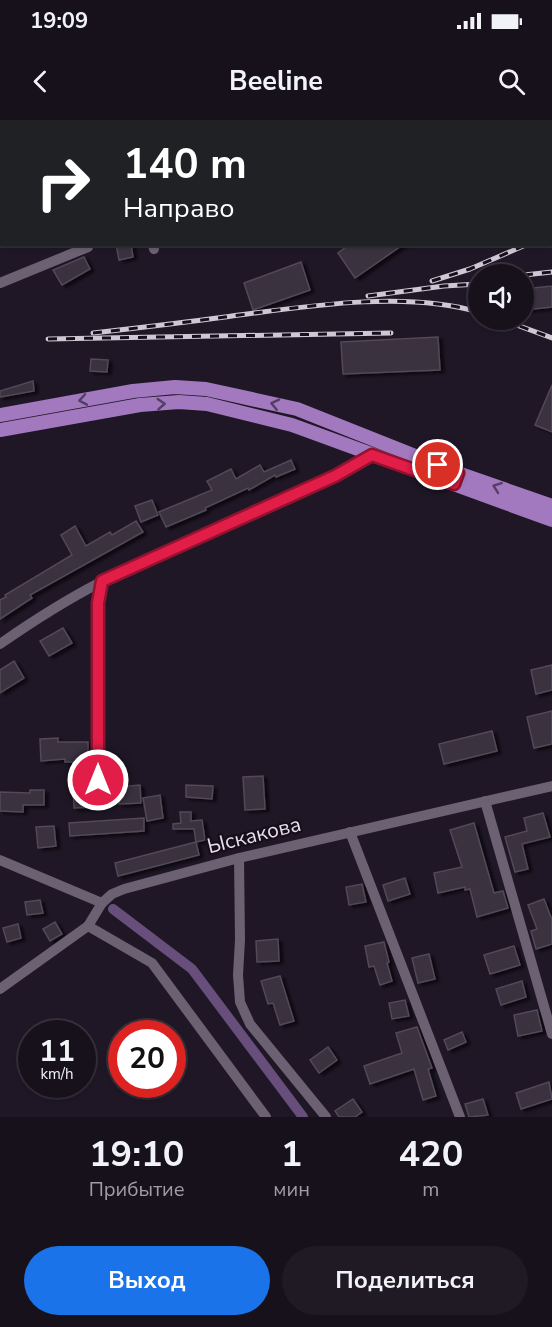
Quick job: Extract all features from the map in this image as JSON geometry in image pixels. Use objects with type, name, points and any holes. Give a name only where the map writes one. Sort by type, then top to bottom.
[{"type":"main road","points":[[0,415],[133,391],[175,387],[206,389],[297,409],[552,520]]},
{"type":"main road","points":[[0,430],[140,405],[179,402],[207,404],[292,424],[372,455],[552,506]]},
{"type":"main road","points":[[292,424],[297,409]]},
{"type":"street","points":[[0,283],[87,246]]},
{"type":"street","points":[[0,644],[42,614],[102,581],[335,476],[372,455]]},
{"type":"street","points":[[98,780],[98,603],[102,581]]},
{"type":"street","name":"Ыскакова","points":[[0,989],[88,926],[102,903],[112,894],[124,889],[239,858],[552,786]]},
{"type":"street","points":[[485,801],[552,1034]]},
{"type":"street","points":[[350,832],[460,1117]]},
{"type":"street","points":[[239,858],[238,975],[240,1002],[250,1024],[326,1117]]},
{"type":"street","points":[[0,860],[102,903]]},
{"type":"street","points":[[88,926],[152,963],[266,1117]]},
{"type":"building","points":[[116,246],[131,246],[133,257],[119,260]]},
{"type":"building","points":[[347,246],[401,246],[355,278],[338,253]]},
{"type":"building","points":[[84,257],[90,269],[62,285],[53,270]]},
{"type":"building","points":[[301,262],[310,290],[253,310],[244,283]]},
{"type":"building","points":[[552,286],[552,307],[534,309],[534,288]]},
{"type":"building","points":[[438,337],[440,370],[343,374],[341,342]]},
{"type":"building","points":[[91,359],[108,360],[107,372],[90,371]]},
{"type":"building","points":[[33,381],[34,391],[0,397],[0,391]]},
{"type":"building","points":[[552,385],[552,432],[535,425]]},
{"type":"building","points":[[291,460],[295,469],[276,477],[275,475],[249,490],[248,488],[205,508],[206,510],[166,527],[159,512],[212,490],[207,481],[231,469],[236,479],[260,465],[264,472]]},
{"type":"building","points":[[152,500],[158,515],[141,522],[135,506]]},
{"type":"building","points":[[136,521],[143,532],[30,595],[32,598],[0,619],[0,600],[6,597],[5,595],[72,555],[61,535],[75,526],[86,546]]},
{"type":"building","points":[[63,628],[72,643],[49,656],[40,641]]},
{"type":"building","points":[[14,661],[24,678],[0,693],[0,670]]},
{"type":"building","points":[[552,665],[552,690],[536,694],[531,670]]},
{"type":"building","points":[[552,711],[552,744],[534,748],[527,717]]},
{"type":"building","points":[[492,731],[497,751],[444,764],[439,744]]},
{"type":"building","points":[[58,738],[58,742],[88,742],[88,762],[65,762],[65,759],[41,761],[40,739]]},
{"type":"building","points":[[263,776],[265,809],[245,810],[243,777]]},
{"type":"building","points":[[73,785],[92,785],[93,807],[74,808]]},
{"type":"building","points":[[140,785],[141,803],[119,804],[118,787]]},
{"type":"building","points":[[186,785],[213,786],[212,799],[186,797]]},
{"type":"building","points":[[30,790],[44,790],[44,805],[23,805],[23,812],[0,811],[0,792],[30,793]]},
{"type":"building","points":[[160,795],[163,818],[147,821],[143,798]]},
{"type":"building","points":[[180,812],[191,812],[191,821],[202,820],[205,840],[196,842],[194,829],[173,829],[173,824],[181,823]]},
{"type":"building","points":[[543,813],[550,837],[522,844],[528,869],[515,872],[505,837],[527,831],[524,818]]},
{"type":"building","points":[[144,818],[144,831],[70,836],[69,823]]},
{"type":"building","points":[[474,823],[494,893],[503,891],[508,908],[477,917],[470,889],[465,890],[465,887],[438,893],[434,873],[462,867],[450,830]]},
{"type":"building","points":[[54,826],[56,846],[38,848],[36,827]]},
{"type":"building","points":[[196,842],[199,855],[118,876],[115,863]]},
{"type":"building","points":[[405,878],[410,894],[388,901],[383,885]]},
{"type":"building","points":[[362,884],[366,902],[349,905],[346,887]]},
{"type":"building","points":[[544,899],[552,920],[552,944],[536,949],[531,931],[537,929],[528,905]]},
{"type":"building","points":[[40,900],[43,913],[27,915],[25,902]]},
{"type":"building","points":[[55,922],[62,934],[50,941],[43,929]]},
{"type":"building","points":[[18,924],[21,938],[7,942],[3,928]]},
{"type":"building","points":[[278,939],[279,961],[257,962],[256,941]]},
{"type":"building","points":[[384,942],[392,981],[380,985],[374,966],[369,967],[365,946]]},
{"type":"building","points":[[514,946],[520,965],[490,974],[484,955]]},
{"type":"building","points":[[429,954],[435,979],[418,983],[412,958]]},
{"type":"building","points":[[280,976],[294,1021],[280,1025],[273,1003],[268,1004],[261,981]]},
{"type":"building","points":[[522,981],[526,997],[501,1005],[496,989]]},
{"type":"building","points":[[405,1000],[409,1016],[392,1019],[389,1003]]},
{"type":"building","points":[[537,1010],[542,1031],[518,1036],[514,1015]]},
{"type":"building","points":[[417,1027],[432,1068],[428,1069],[436,1096],[423,1100],[414,1069],[370,1084],[364,1066],[402,1053],[396,1033]]},
{"type":"building","points":[[462,1032],[466,1042],[448,1050],[444,1040]]},
{"type":"building","points":[[328,1047],[337,1060],[319,1073],[310,1060]]},
{"type":"building","points":[[549,1082],[552,1099],[521,1109],[516,1093]]},
{"type":"building","points":[[353,1099],[362,1112],[355,1117],[339,1117],[335,1111]]},
{"type":"building","points":[[483,1099],[488,1115],[469,1117],[465,1104]]},
{"type":"waterway","points":[[113,909],[192,969],[303,1117]]},
{"type":"railway","points":[[432,281],[470,269],[523,246]]},
{"type":"railway","points":[[534,274],[552,272]]},
{"type":"railway","points":[[368,296],[468,285]]},
{"type":"railway","points":[[93,333],[352,302],[418,302],[468,310]]},
{"type":"railway","points":[[530,330],[552,338]]},
{"type":"railway","points":[[48,339],[391,333]]},
{"type":"route","points":[[98,780],[98,603],[102,581],[335,476],[372,455],[454,484],[458,473],[438,465]]}]
